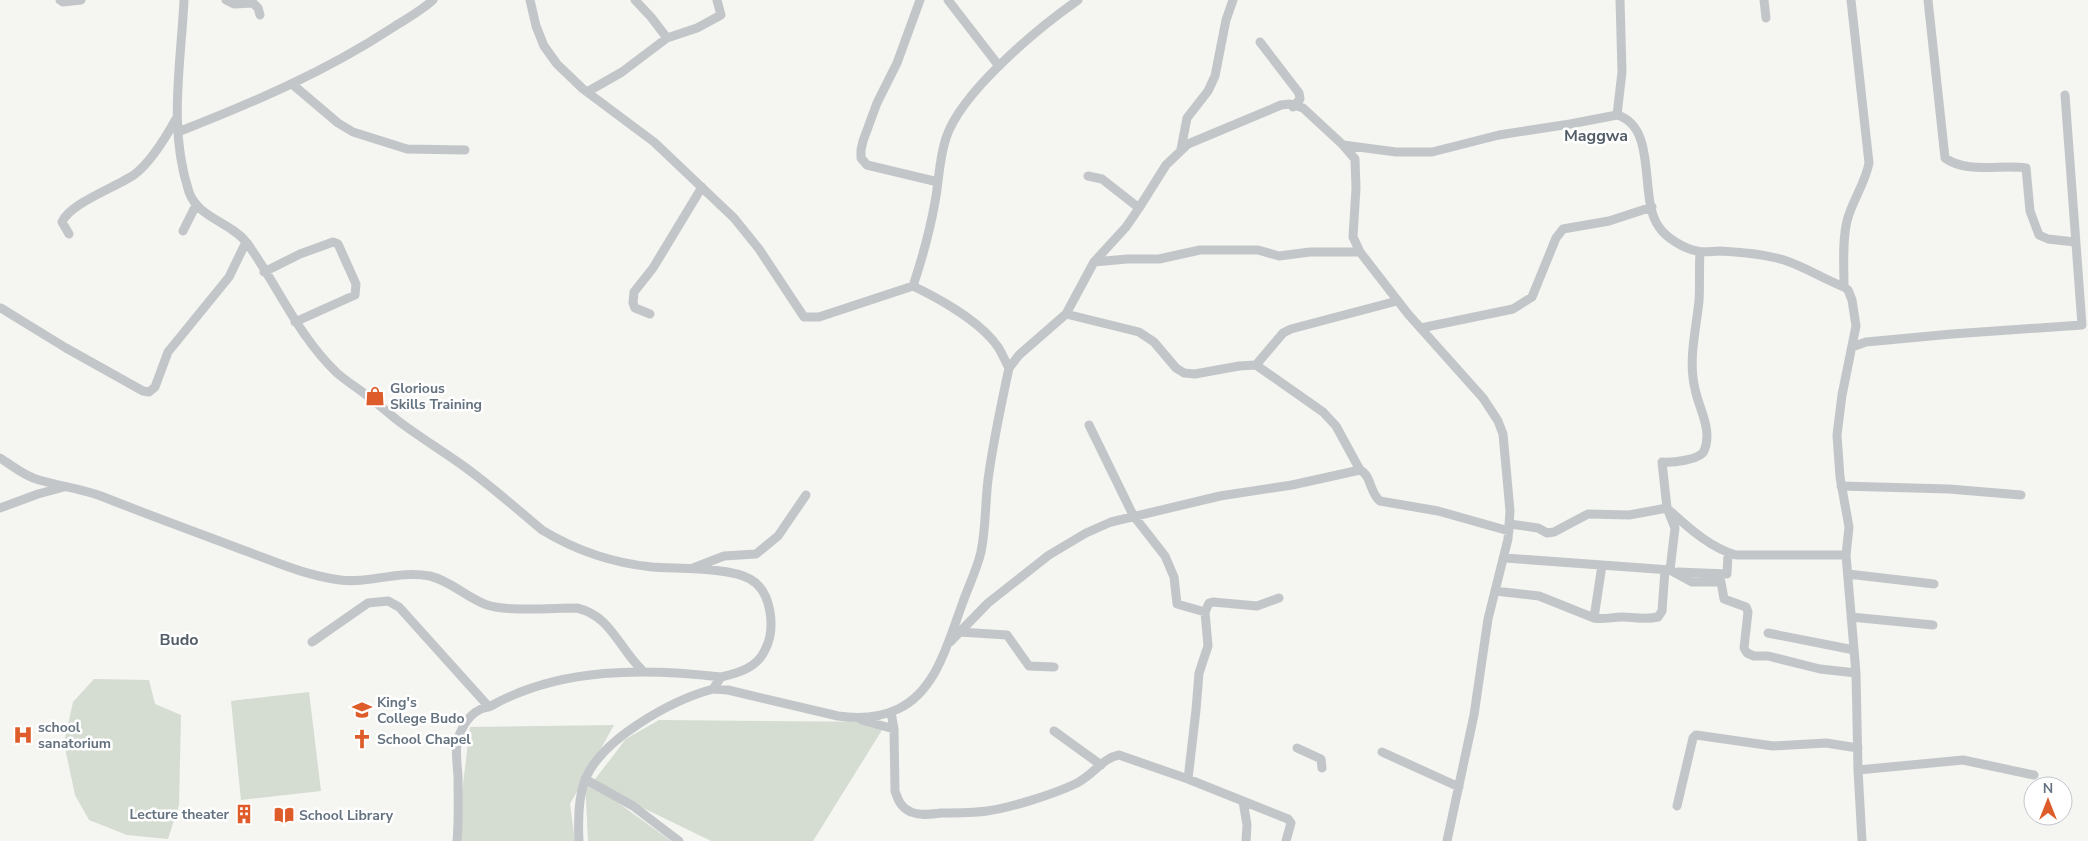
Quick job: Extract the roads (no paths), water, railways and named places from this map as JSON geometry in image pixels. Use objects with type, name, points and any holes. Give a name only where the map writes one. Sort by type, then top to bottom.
[{"type":"street","points":[[60,0],[63,2],[81,0]]},
{"type":"street","points":[[184,0],[178,60],[177,118],[182,167],[189,194],[196,205],[233,229],[246,242],[296,322],[319,354],[344,379],[465,467],[542,530],[571,545],[602,557],[649,566],[738,574],[756,583],[767,599],[770,637],[765,651],[747,669],[721,677],[642,670],[590,674],[545,685],[498,701],[489,708],[482,708],[469,718],[460,732],[456,752],[457,841]]},
{"type":"street","points":[[226,0],[234,4],[253,4],[258,8],[260,15]]},
{"type":"street","points":[[178,132],[292,84],[365,45],[433,0]]},
{"type":"street","points":[[530,0],[536,26],[544,46],[557,64],[587,92],[654,142],[747,232],[804,317],[819,317],[913,286],[940,300],[982,330],[998,346],[1009,368]]},
{"type":"street","points":[[635,0],[668,38]]},
{"type":"street","points":[[587,92],[622,72],[668,38],[697,28],[720,15],[717,0]]},
{"type":"street","points":[[920,0],[897,62],[877,103],[861,150],[861,158],[867,164],[938,182]]},
{"type":"street","points":[[948,0],[1000,66]]},
{"type":"street","points":[[913,286],[931,223],[942,153],[951,125],[968,100],[1000,66],[1050,21],[1078,0]]},
{"type":"street","points":[[1181,149],[1187,118],[1213,83],[1226,20],[1233,0]]},
{"type":"street","points":[[1617,115],[1622,72],[1620,0]]},
{"type":"street","points":[[1764,0],[1766,18]]},
{"type":"street","points":[[1844,287],[1848,219],[1866,179],[1869,163],[1851,0]]},
{"type":"street","points":[[1928,0],[1945,158],[1951,162],[1978,167],[2010,165],[2026,168],[2030,211],[2039,235],[2048,240],[2075,242]]},
{"type":"street","points":[[1260,42],[1298,93],[1300,99],[1293,107]]},
{"type":"street","points":[[292,84],[338,123],[354,132],[407,149],[465,150]]},
{"type":"street","points":[[1852,347],[1866,342],[2082,325],[2066,95]]},
{"type":"street","points":[[857,719],[899,709],[916,696],[935,672],[948,644],[981,552],[988,482],[1009,368],[1020,355],[1066,314],[1094,262],[1126,227],[1166,165],[1181,149],[1200,138],[1281,105],[1290,104],[1293,107],[1303,108],[1343,145],[1355,159],[1356,188],[1353,237],[1360,252],[1397,301],[1474,387],[1498,421],[1505,449],[1509,527],[1505,558],[1495,591],[1482,650],[1474,714],[1447,841]]},
{"type":"street","points":[[1343,145],[1396,152],[1432,152],[1499,135],[1617,115],[1626,117],[1636,130],[1642,146],[1652,207],[1656,223],[1663,232],[1684,246],[1700,252],[1719,251],[1767,256],[1784,260],[1848,290],[1854,308],[1856,326],[1842,395],[1837,435],[1841,486],[1850,527],[1846,555],[1856,673],[1862,841]]},
{"type":"street","points":[[69,234],[62,222],[64,216],[76,207],[135,174],[168,133],[177,118]]},
{"type":"street","points":[[1088,176],[1102,179],[1139,208]]},
{"type":"street","points":[[650,314],[635,308],[633,303],[634,292],[653,268],[702,188]]},
{"type":"street","points":[[183,231],[196,205]]},
{"type":"street","points":[[1421,328],[1513,309],[1532,297],[1556,238],[1564,229],[1609,221],[1652,207]]},
{"type":"street","points":[[1,308],[66,348],[143,391],[149,392],[155,387],[168,352],[229,277],[246,242]]},
{"type":"street","points":[[264,272],[300,254],[333,242],[338,244],[356,284],[355,295],[348,300],[296,322]]},
{"type":"street","points":[[1094,262],[1159,259],[1200,250],[1258,250],[1279,256],[1310,252],[1360,252]]},
{"type":"street","points":[[1495,591],[1539,596],[1594,618],[1604,620],[1626,617],[1647,619],[1658,617],[1662,611],[1670,570],[1675,528],[1667,508],[1662,462],[1669,463],[1699,457],[1703,453],[1706,444],[1707,426],[1694,388],[1693,371],[1700,252]]},
{"type":"street","points":[[1256,365],[1283,333],[1291,329],[1397,301]]},
{"type":"street","points":[[1066,314],[1139,332],[1154,342],[1176,368],[1184,373],[1195,374],[1256,365],[1322,412],[1336,426],[1360,470],[1367,476],[1372,490],[1380,501],[1438,511],[1509,527],[1538,528],[1547,533],[1554,532],[1588,514],[1628,515],[1667,508]]},
{"type":"street","points":[[1089,425],[1133,515],[1165,556],[1174,577],[1177,604],[1205,612]]},
{"type":"street","points":[[0,458],[38,480],[99,496],[285,567],[318,576],[342,580],[365,580],[384,576],[414,574],[431,576],[450,583],[486,604],[503,609],[577,608],[588,610],[604,620],[631,660],[642,670]]},
{"type":"street","points":[[948,644],[988,603],[1049,555],[1086,533],[1111,522],[1133,515],[1220,496],[1292,485],[1360,470]]},
{"type":"street","points":[[1841,486],[1949,489],[2020,495]]},
{"type":"street","points":[[0,508],[38,494],[67,487]]},
{"type":"street","points":[[691,569],[724,556],[756,554],[778,536],[806,495]]},
{"type":"street","points":[[1667,508],[1695,532],[1728,553],[1746,556],[1846,555]]},
{"type":"street","points":[[1505,558],[1727,574],[1728,553]]},
{"type":"street","points":[[1594,618],[1602,565]]},
{"type":"street","points":[[1670,570],[1692,582],[1721,582],[1724,599],[1746,607],[1748,612],[1744,648],[1747,654],[1768,656],[1820,669],[1856,673]]},
{"type":"street","points":[[1848,574],[1934,584]]},
{"type":"street","points":[[1188,778],[1198,674],[1208,646],[1205,612],[1209,603],[1257,606],[1279,598]]},
{"type":"street","points":[[312,642],[368,603],[388,601],[399,606],[489,708]]},
{"type":"street","points":[[1852,617],[1933,625]]},
{"type":"street","points":[[959,632],[1007,635],[1029,666],[1054,667]]},
{"type":"street","points":[[1768,633],[1854,650]]},
{"type":"street","points":[[713,689],[721,677]]},
{"type":"street","points":[[579,841],[580,798],[585,779],[608,747],[626,732],[696,694],[713,689],[728,690],[894,729]]},
{"type":"street","points":[[891,712],[894,729],[895,791],[902,806],[911,812],[922,814],[987,811],[1004,807],[1074,785],[1088,778],[1108,758],[1119,755],[1188,778],[1288,819],[1291,823],[1286,841]]},
{"type":"street","points":[[1054,731],[1101,765]]},
{"type":"street","points":[[1677,806],[1693,738],[1696,735],[1773,746],[1826,743],[1858,748]]},
{"type":"street","points":[[1298,748],[1321,759],[1322,768]]},
{"type":"street","points":[[1382,752],[1459,787]]},
{"type":"street","points":[[1858,770],[1963,760],[2034,775]]},
{"type":"street","points":[[585,779],[633,806],[679,841]]},
{"type":"street","points":[[1243,801],[1247,825],[1246,841]]},
{"type":"place","name":"Glorious Skills Training","points":[[375,396]]},
{"type":"place","name":"King's College Budo","points":[[362,710]]},
{"type":"place","name":"school sanatorium","points":[[23,735]]},
{"type":"place","name":"School Chapel","points":[[362,739]]},
{"type":"place","name":"Lecture theater","points":[[244,814]]},
{"type":"place","name":"School Library","points":[[284,815]]},
{"type":"district","name":"Maggwa","points":[[1596,135]]},
{"type":"district","name":"Budo","points":[[179,639]]}]
